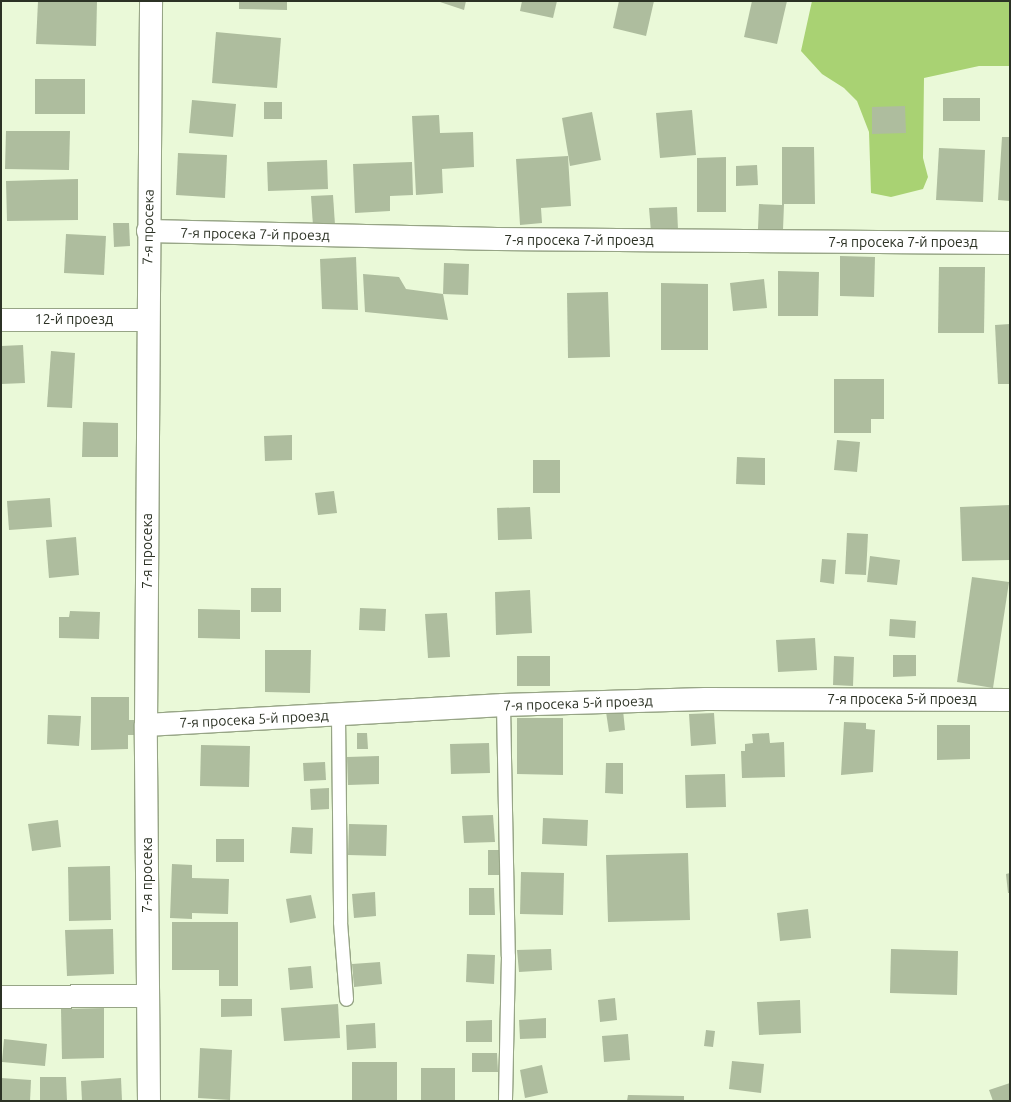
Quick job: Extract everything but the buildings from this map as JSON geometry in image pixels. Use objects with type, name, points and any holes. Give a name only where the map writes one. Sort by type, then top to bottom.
[{"type":"street","name":"7-я просека","points":[[149,1101],[146,725],[148,232],[151,1]]},
{"type":"street","name":"7-я просека 7-й проезд","points":[[148,232],[489,239],[1010,243]]},
{"type":"street","name":"12-й проезд","points":[[1,320],[148,320]]},
{"type":"street","name":"7-я просека 5-й проезд","points":[[146,725],[504,705],[714,698],[1010,700]]},
{"type":"street","points":[[1,997],[148,996]]},
{"type":"lane","points":[[504,705],[508,956],[505,1101]]},
{"type":"lane","points":[[338,715],[340,922],[346,999]]},
{"type":"green space","points":[[812,1],[1010,1],[1010,66],[979,66],[924,78],[923,158],[928,177],[923,189],[891,197],[871,193],[869,132],[857,101],[844,88],[822,74],[801,51]]}]
